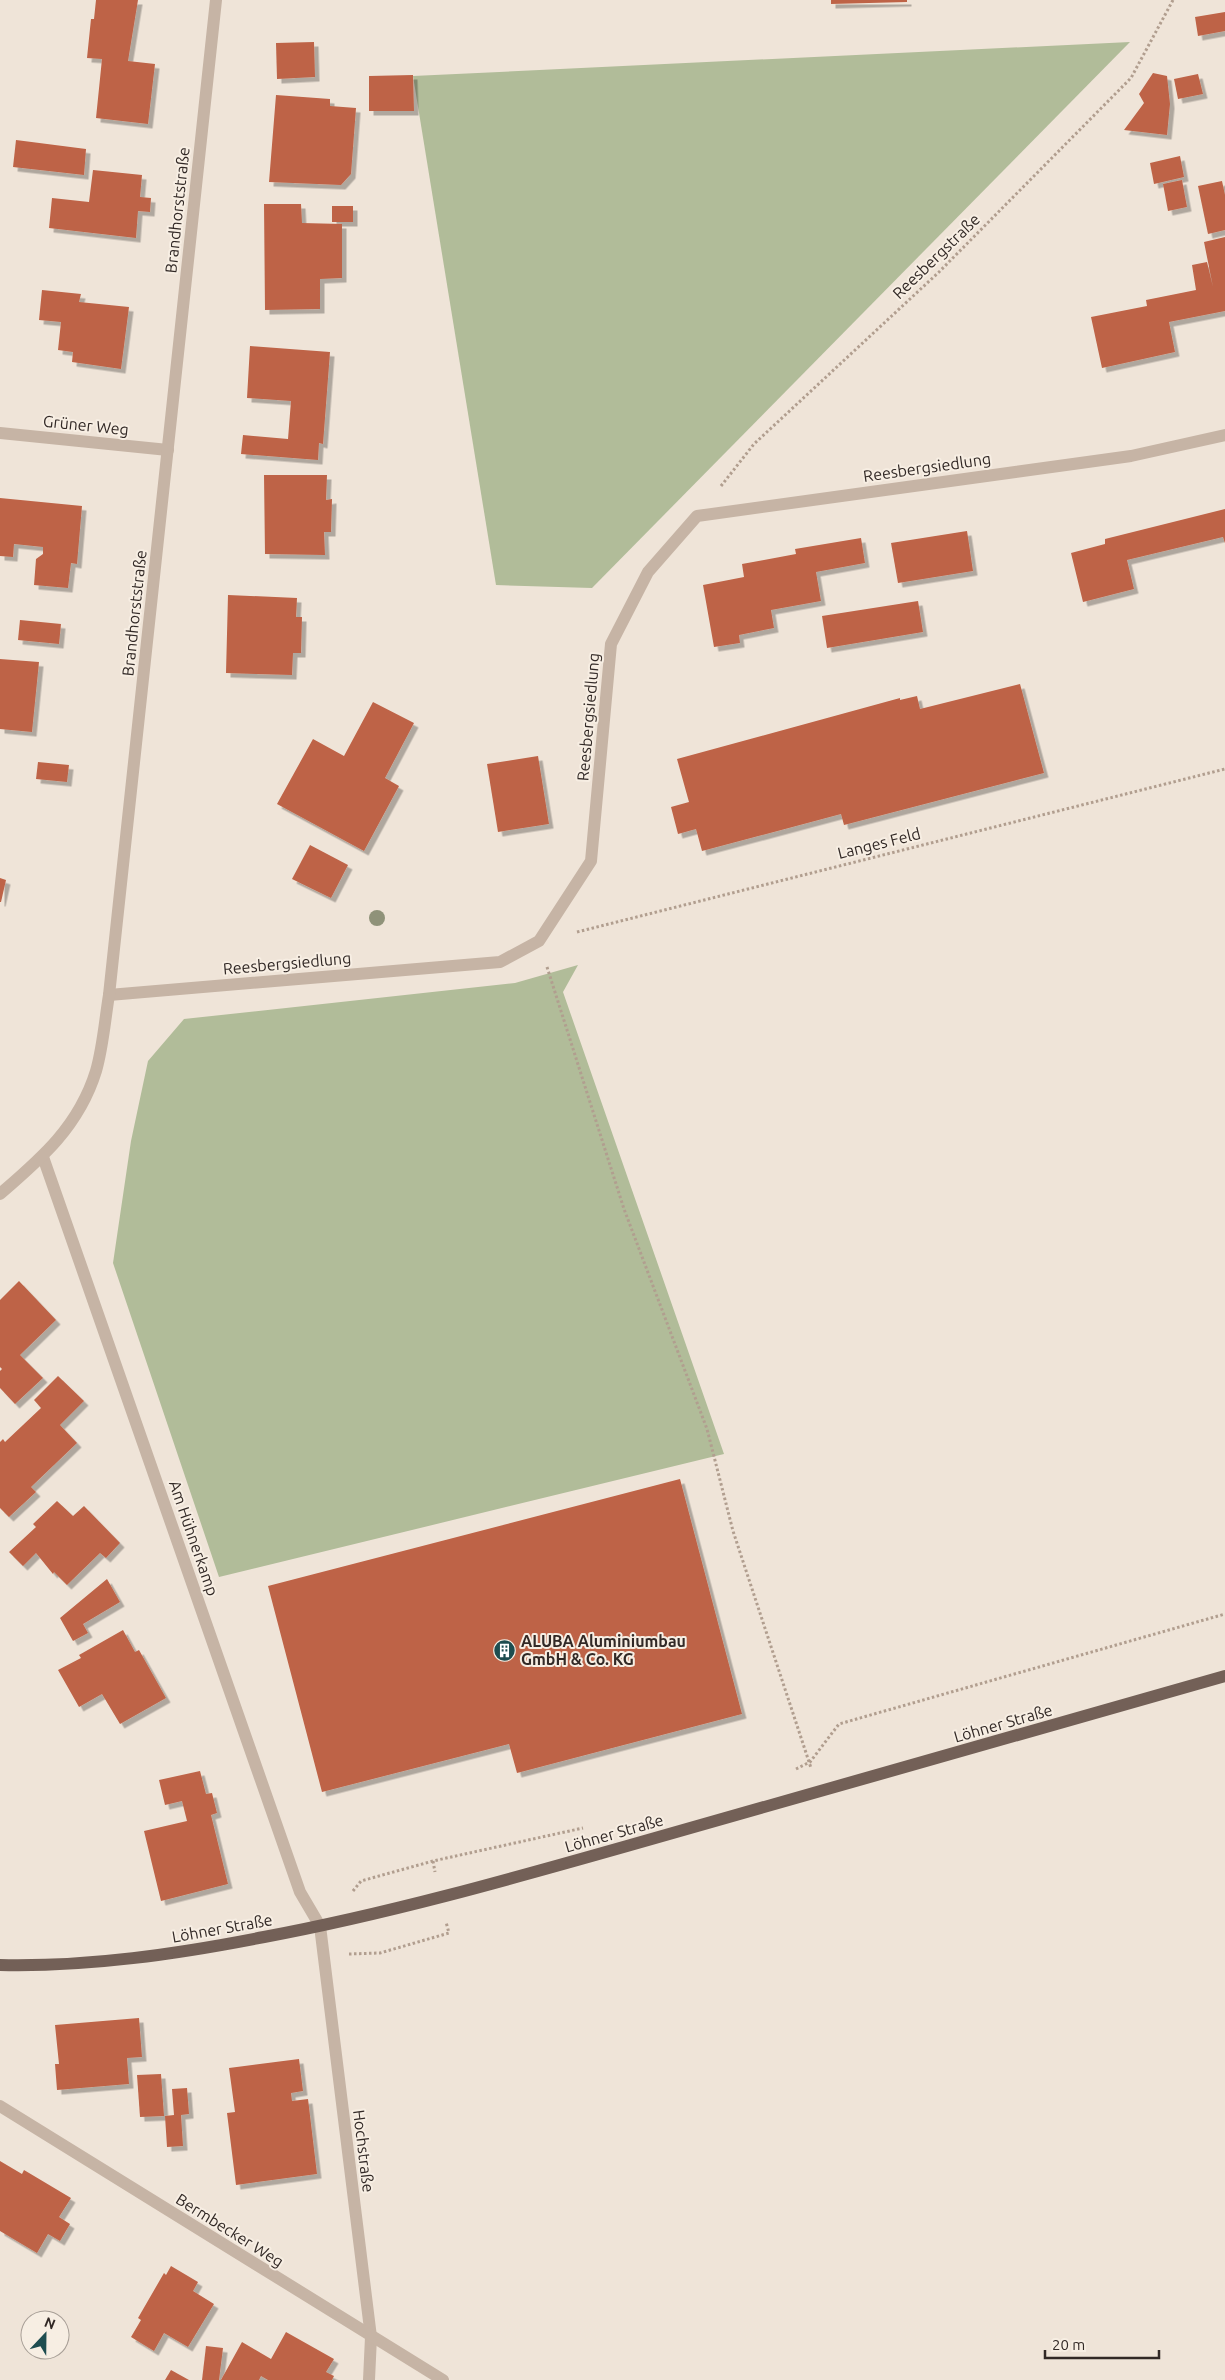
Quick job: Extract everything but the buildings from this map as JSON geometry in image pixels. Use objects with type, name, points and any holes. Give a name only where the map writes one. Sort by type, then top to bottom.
[{"type":"main road","name":"Löhner Straße","points":[[0,1965],[104,1962],[204,1949],[320,1926],[440,1898],[1225,1676]]},
{"type":"street","name":"Brandhorststraße","points":[[0,1194],[44,1157],[75,1119],[96,1071],[109,995],[216,0]]},
{"type":"street","name":"Grüner Weg","points":[[0,433],[168,450]]},
{"type":"street","name":"Reesbergsiedlung","points":[[109,995],[500,962],[539,941],[591,861],[611,644],[648,572],[697,516],[1131,456],[1225,435]]},
{"type":"street","name":"Am Hühnerkamp","points":[[44,1157],[300,1892],[320,1926]]},
{"type":"street","name":"Hochstraße","points":[[320,1926],[371,2337],[369,2380]]},
{"type":"street","name":"Bermbecker Weg","points":[[0,2106],[443,2380]]},
{"type":"path","name":"Reesbergstraße","points":[[697,516],[754,444],[939,272],[1130,78],[1173,0]]},
{"type":"path","name":"Langes Feld","points":[[539,941],[1225,769]]},
{"type":"path","points":[[539,941],[573,1055],[624,1209],[707,1429],[733,1530],[810,1762],[818,1792]]},
{"type":"path","points":[[792,1771],[810,1762],[839,1724],[1225,1614]]},
{"type":"path","points":[[350,1894],[361,1882],[433,1861],[587,1828]]},
{"type":"path","points":[[324,1955],[380,1953],[449,1933],[440,1898]]},
{"type":"green space","points":[[1130,42],[592,588],[496,585],[413,76]]},
{"type":"green space","points":[[578,965],[563,992],[724,1454],[219,1577],[113,1263],[131,1141],[148,1061],[184,1019],[515,983]]},
{"type":"place","name":"ALUBA Aluminiumbau GmbH & Co. KG","points":[[505,1650]]}]
